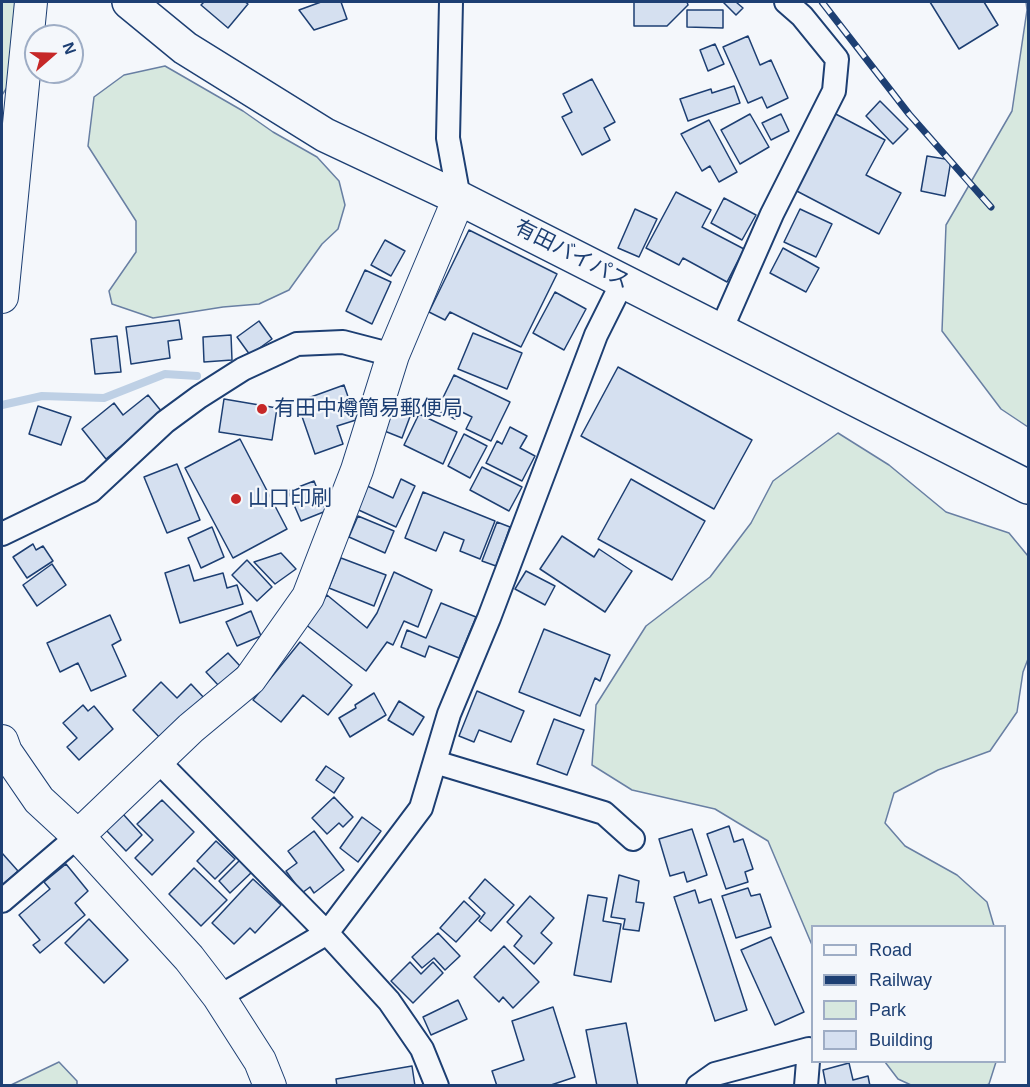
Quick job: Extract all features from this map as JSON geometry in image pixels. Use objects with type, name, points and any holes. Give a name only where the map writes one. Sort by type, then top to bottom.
[{"type":"highway","name":"有田バイパス","points":[[129,2],[185,48],[325,135],[459,198],[1029,487]]},
{"type":"main road","points":[[2,297],[31,2]]},
{"type":"main road","points":[[78,836],[191,728],[250,680],[308,597],[357,470],[393,355],[459,198]]},
{"type":"main road","points":[[2,741],[6,752],[39,800],[78,836],[189,958],[219,997],[261,1061],[270,1086]]},
{"type":"street","points":[[451,2],[448,138],[459,198]]},
{"type":"street","points":[[721,330],[772,214],[834,91],[837,59],[802,16],[786,2]]},
{"type":"street","points":[[219,997],[327,933],[422,808],[449,714],[489,618],[596,335],[623,281]]},
{"type":"street","points":[[2,534],[92,491],[165,422],[199,397],[254,364],[297,344],[343,342],[393,355]]},
{"type":"street","points":[[158,761],[327,933],[389,1001],[422,1049],[437,1086]]},
{"type":"street","points":[[435,762],[604,813],[633,839]]},
{"type":"street","points":[[2,901],[78,836]]},
{"type":"street","points":[[698,1086],[715,1074],[809,1048],[806,1086]]},
{"type":"green space","points":[[2,2],[16,2],[10,83],[2,95]]},
{"type":"green space","points":[[1026,2],[1028,2],[1028,427],[1001,409],[942,331],[946,225],[1012,111],[1027,10]]},
{"type":"green space","points":[[165,66],[317,157],[339,181],[345,205],[338,229],[322,244],[289,290],[259,304],[153,318],[112,304],[109,291],[136,252],[136,221],[88,146],[94,97],[124,75]]},
{"type":"green space","points":[[838,433],[889,465],[946,512],[1009,533],[1028,556],[1028,659],[1023,672],[1017,712],[990,751],[938,770],[894,793],[885,823],[905,846],[957,875],[987,902],[994,925],[811,925],[811,943],[768,841],[715,809],[632,790],[592,765],[596,705],[646,626],[710,577],[751,523],[773,481]]},
{"type":"green space","points":[[59,1062],[77,1081],[77,1085],[11,1085]]},
{"type":"green space","points":[[886,1063],[996,1063],[989,1084],[985,1086],[911,1085],[898,1079]]},
{"type":"building","points":[[204,2],[245,2],[248,4],[228,28],[201,5]]},
{"type":"building","points":[[321,2],[341,2],[347,19],[314,30],[299,10]]},
{"type":"building","points":[[634,2],[687,2],[688,5],[667,26],[634,26]]},
{"type":"building","points":[[723,2],[736,2],[743,8],[736,15]]},
{"type":"building","points":[[930,2],[984,2],[998,25],[959,49]]},
{"type":"building","points":[[687,10],[723,10],[723,28],[687,27]]},
{"type":"building","points":[[748,36],[760,65],[771,60],[788,98],[767,108],[762,97],[748,103],[723,47]]},
{"type":"building","points":[[715,44],[724,64],[708,71],[700,50]]},
{"type":"building","points":[[592,79],[615,122],[604,128],[610,140],[582,155],[562,117],[572,112],[563,94]]},
{"type":"building","points":[[734,86],[740,103],[688,121],[680,99],[711,89],[712,93]]},
{"type":"building","points":[[880,101],[908,129],[893,144],[866,116]]},
{"type":"building","points":[[830,111],[885,140],[866,175],[901,193],[879,234],[791,188]]},
{"type":"building","points":[[750,114],[769,147],[740,164],[721,130]]},
{"type":"building","points":[[781,114],[789,131],[771,140],[762,123]]},
{"type":"building","points":[[709,120],[737,172],[719,182],[710,166],[702,171],[681,134]]},
{"type":"building","points":[[927,156],[951,160],[945,196],[921,191]]},
{"type":"building","points":[[676,192],[711,210],[702,227],[744,249],[727,282],[683,258],[679,265],[646,248]]},
{"type":"building","points":[[724,198],[756,215],[742,240],[711,223]]},
{"type":"building","points":[[635,209],[657,219],[639,257],[618,248]]},
{"type":"building","points":[[800,209],[832,224],[816,257],[784,242]]},
{"type":"building","points":[[469,230],[557,274],[521,347],[450,312],[445,320],[429,312]]},
{"type":"building","points":[[385,240],[405,251],[391,276],[371,265]]},
{"type":"building","points":[[783,248],[819,268],[806,292],[770,273]]},
{"type":"building","points":[[365,270],[391,282],[372,324],[346,311]]},
{"type":"building","points":[[555,292],[586,309],[564,350],[533,333]]},
{"type":"building","points":[[179,320],[182,339],[168,341],[170,358],[131,364],[126,327]]},
{"type":"building","points":[[259,321],[272,339],[250,355],[237,337]]},
{"type":"building","points":[[473,333],[522,353],[507,389],[458,369]]},
{"type":"building","points":[[231,335],[232,360],[204,362],[203,337]]},
{"type":"building","points":[[117,336],[121,372],[95,374],[91,339]]},
{"type":"building","points":[[618,367],[752,440],[714,509],[581,436]]},
{"type":"building","points":[[454,375],[510,402],[491,441],[466,429],[472,417],[458,410],[455,419],[437,410]]},
{"type":"building","points":[[344,385],[356,420],[337,426],[343,444],[315,454],[297,402]]},
{"type":"building","points":[[148,395],[162,412],[106,459],[82,429],[114,403],[123,415]]},
{"type":"building","points":[[224,399],[277,408],[272,440],[219,432]]},
{"type":"building","points":[[38,406],[71,417],[61,445],[29,434]]},
{"type":"building","points":[[392,407],[411,414],[402,438],[382,430]]},
{"type":"building","points":[[419,414],[457,432],[443,464],[404,445]]},
{"type":"building","points":[[510,427],[527,436],[520,448],[535,456],[522,481],[486,463],[497,441],[502,444]]},
{"type":"building","points":[[464,434],[487,446],[470,478],[448,466]]},
{"type":"building","name":"山口印刷","points":[[240,439],[287,529],[233,558],[185,468]]},
{"type":"building","points":[[177,464],[200,520],[167,533],[144,477]]},
{"type":"building","points":[[482,467],[522,487],[509,511],[470,490]]},
{"type":"building","points":[[401,479],[415,486],[396,527],[352,507],[363,484],[393,498]]},
{"type":"building","points":[[631,479],[705,521],[672,580],[598,539]]},
{"type":"building","points":[[314,481],[326,511],[301,521],[288,491]]},
{"type":"building","points":[[423,492],[495,521],[480,559],[460,551],[464,540],[444,532],[436,551],[405,538]]},
{"type":"building","points":[[358,516],[394,531],[385,553],[349,537]]},
{"type":"building","points":[[497,522],[510,527],[496,566],[482,561]]},
{"type":"building","points":[[212,527],[224,557],[201,568],[188,538]]},
{"type":"building","points":[[562,536],[594,557],[599,549],[632,571],[605,612],[540,569]]},
{"type":"building","points":[[33,544],[36,550],[43,546],[53,561],[27,578],[13,557]]},
{"type":"building","points":[[281,553],[296,569],[275,584],[254,562]]},
{"type":"building","points":[[341,558],[386,575],[374,606],[329,588]]},
{"type":"building","points":[[247,560],[272,587],[257,601],[232,575]]},
{"type":"building","points":[[52,564],[66,585],[37,606],[23,585]]},
{"type":"building","points":[[189,565],[194,581],[223,573],[227,588],[237,585],[243,604],[180,623],[165,573]]},
{"type":"building","points":[[526,571],[555,586],[545,605],[515,589]]},
{"type":"building","points":[[394,572],[432,590],[418,627],[404,621],[393,645],[387,642],[366,671],[305,624],[327,595],[367,628],[377,613]]},
{"type":"building","points":[[441,603],[476,617],[459,658],[429,646],[425,657],[401,647],[407,630],[426,638]]},
{"type":"building","points":[[251,611],[261,636],[237,646],[226,622]]},
{"type":"building","points":[[110,615],[121,640],[112,645],[126,676],[91,691],[78,663],[60,672],[47,643]]},
{"type":"building","points":[[544,629],[610,655],[600,681],[595,678],[580,716],[519,692]]},
{"type":"building","points":[[300,642],[352,685],[328,715],[303,695],[281,722],[253,700]]},
{"type":"building","points":[[228,653],[240,666],[219,686],[206,672]]},
{"type":"building","points":[[161,682],[177,698],[191,684],[206,700],[164,742],[133,710]]},
{"type":"building","points":[[477,691],[524,711],[511,742],[479,730],[474,742],[459,736]]},
{"type":"building","points":[[374,693],[386,715],[350,737],[339,718]]},
{"type":"building","points":[[399,701],[424,717],[413,735],[388,720]]},
{"type":"building","points":[[83,705],[88,711],[94,706],[113,729],[79,760],[67,747],[77,738],[63,723]]},
{"type":"building","points":[[554,719],[584,730],[567,775],[537,764]]},
{"type":"building","points":[[326,766],[344,778],[334,793],[316,780]]},
{"type":"building","points":[[334,797],[353,817],[343,827],[339,823],[327,834],[312,818]]},
{"type":"building","points":[[162,800],[194,832],[152,875],[135,858],[153,840],[137,824]]},
{"type":"building","points":[[123,814],[142,835],[126,851],[106,830]]},
{"type":"building","points":[[362,817],[381,831],[358,862],[340,848]]},
{"type":"building","points":[[729,826],[734,842],[743,839],[753,869],[745,872],[748,882],[726,889],[707,834]]},
{"type":"building","points":[[692,829],[707,875],[687,882],[684,872],[670,876],[659,839]]},
{"type":"building","points":[[314,831],[344,870],[314,893],[310,887],[302,893],[286,871],[297,863],[288,851]]},
{"type":"building","points":[[216,841],[235,859],[215,879],[197,861]]},
{"type":"building","points":[[2,853],[18,871],[2,885]]},
{"type":"building","points":[[241,859],[253,871],[230,893],[219,881]]},
{"type":"building","points":[[66,864],[88,891],[75,903],[85,915],[40,953],[33,945],[40,940],[19,915],[50,889],[44,882]]},
{"type":"building","points":[[194,868],[227,900],[201,926],[169,894]]},
{"type":"building","points":[[619,875],[639,881],[636,902],[644,903],[639,931],[623,929],[625,919],[611,917]]},
{"type":"building","points":[[253,879],[281,905],[255,933],[250,928],[234,944],[212,923]]},
{"type":"building","points":[[485,879],[514,905],[491,931],[479,921],[485,913],[469,898]]},
{"type":"building","points":[[748,888],[751,896],[760,894],[771,927],[736,938],[722,896]]},
{"type":"building","points":[[695,890],[699,903],[711,899],[747,1010],[715,1021],[674,897]]},
{"type":"building","points":[[588,895],[607,898],[603,921],[621,924],[611,982],[574,975]]},
{"type":"building","points":[[530,896],[554,918],[541,933],[552,943],[534,964],[514,946],[522,936],[507,922]]},
{"type":"building","points":[[464,901],[480,916],[456,942],[440,928]]},
{"type":"building","points":[[89,919],[128,960],[104,983],[65,943]]},
{"type":"building","points":[[438,933],[460,956],[445,970],[434,958],[422,968],[412,957]]},
{"type":"building","points":[[771,937],[804,1012],[775,1025],[741,950]]},
{"type":"building","points":[[504,946],[539,982],[513,1008],[503,997],[499,1002],[474,977]]},
{"type":"building","points":[[410,962],[421,974],[433,962],[443,973],[413,1003],[391,981]]},
{"type":"building","points":[[458,1000],[467,1019],[431,1035],[423,1017]]},
{"type":"building","points":[[553,1007],[575,1077],[548,1086],[497,1086],[492,1071],[524,1060],[512,1021]]},
{"type":"building","points":[[626,1023],[638,1086],[597,1086],[586,1030]]},
{"type":"building","points":[[849,1063],[853,1080],[868,1076],[870,1086],[826,1086],[823,1070]]},
{"type":"building","points":[[412,1066],[415,1086],[337,1086],[336,1079]]},
{"type":"waterway","points":[[2,405],[42,396],[104,398],[165,374],[197,376]]},
{"type":"railway","points":[[822,2],[909,114],[991,207]]},
{"type":"place","name":"有田中樽簡易郵便局","points":[[262,409]]},
{"type":"place","name":"山口印刷","points":[[236,499]]}]
